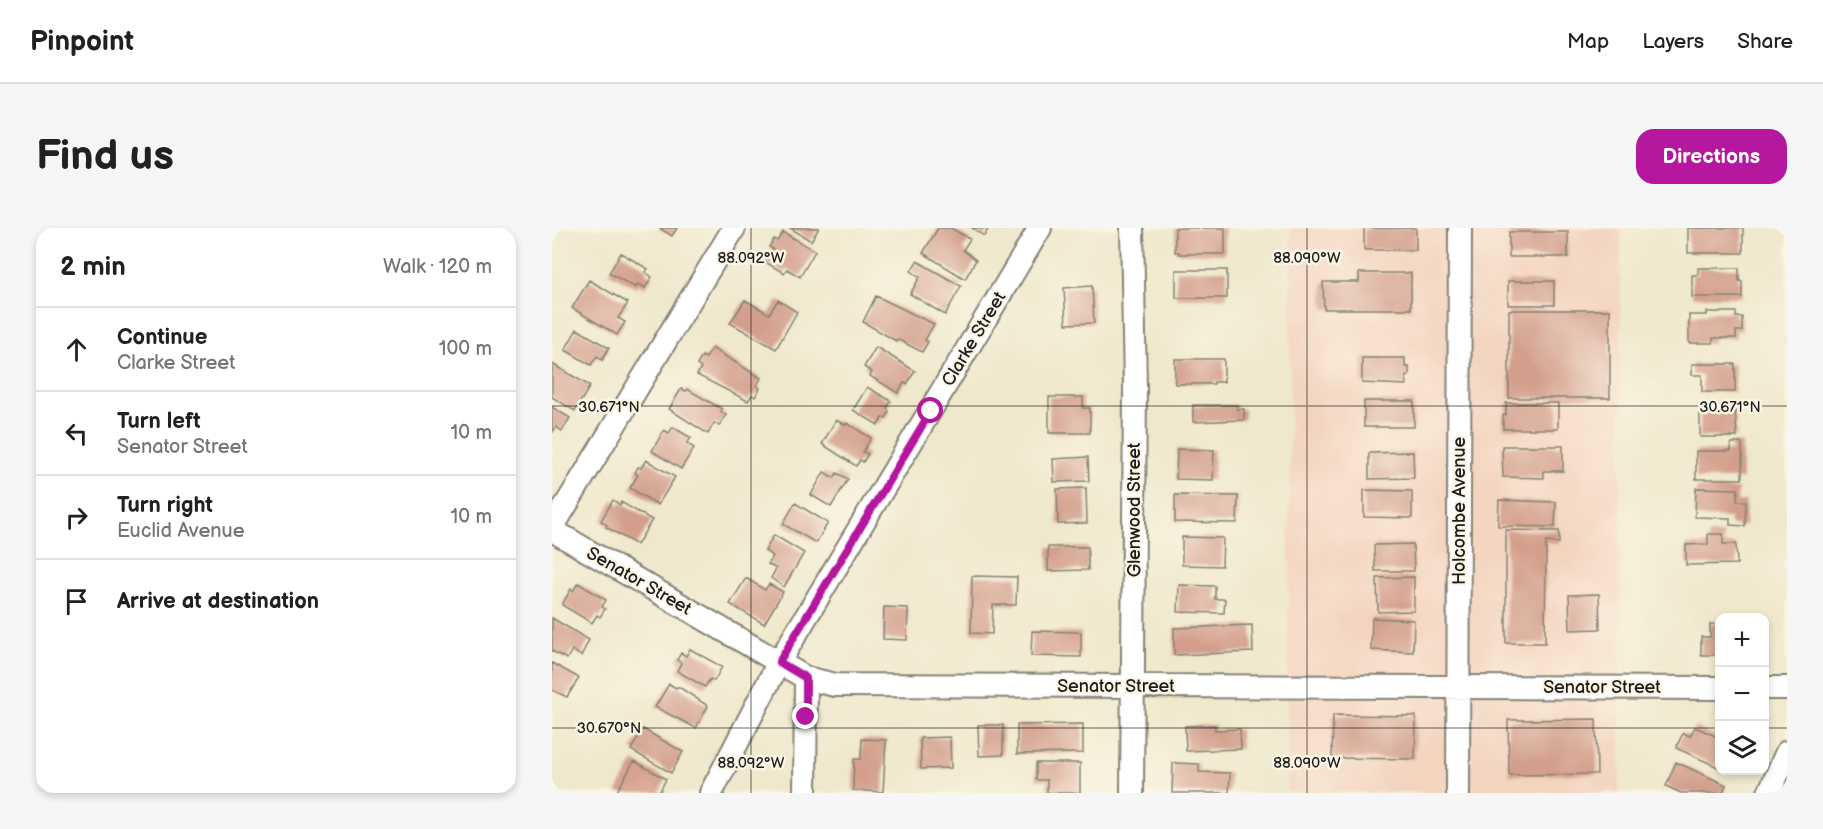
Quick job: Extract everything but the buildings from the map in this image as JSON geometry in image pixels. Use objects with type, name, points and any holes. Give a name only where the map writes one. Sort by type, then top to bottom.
[{"type":"street","points":[[552,530],[734,228]]},
{"type":"street","name":"Clarke Street","points":[[711,793],[779,662],[1040,228]]},
{"type":"street","name":"Glenwood Street","points":[[1132,228],[1135,387],[1132,793]]},
{"type":"street","name":"Holcombe Avenue","points":[[1458,793],[1460,228]]},
{"type":"street","name":"Senator Street","points":[[552,530],[806,678],[835,685],[1715,688]]},
{"type":"street","points":[[805,793],[806,678]]},
{"type":"street","points":[[1769,688],[1787,688]]},
{"type":"street","points":[[1769,793],[1787,752]]},
{"type":"shaded area","points":[[1291,228],[1621,228],[1620,793],[1287,793]]},
{"type":"route","points":[[806,717],[806,678],[779,662],[931,411]]}]
